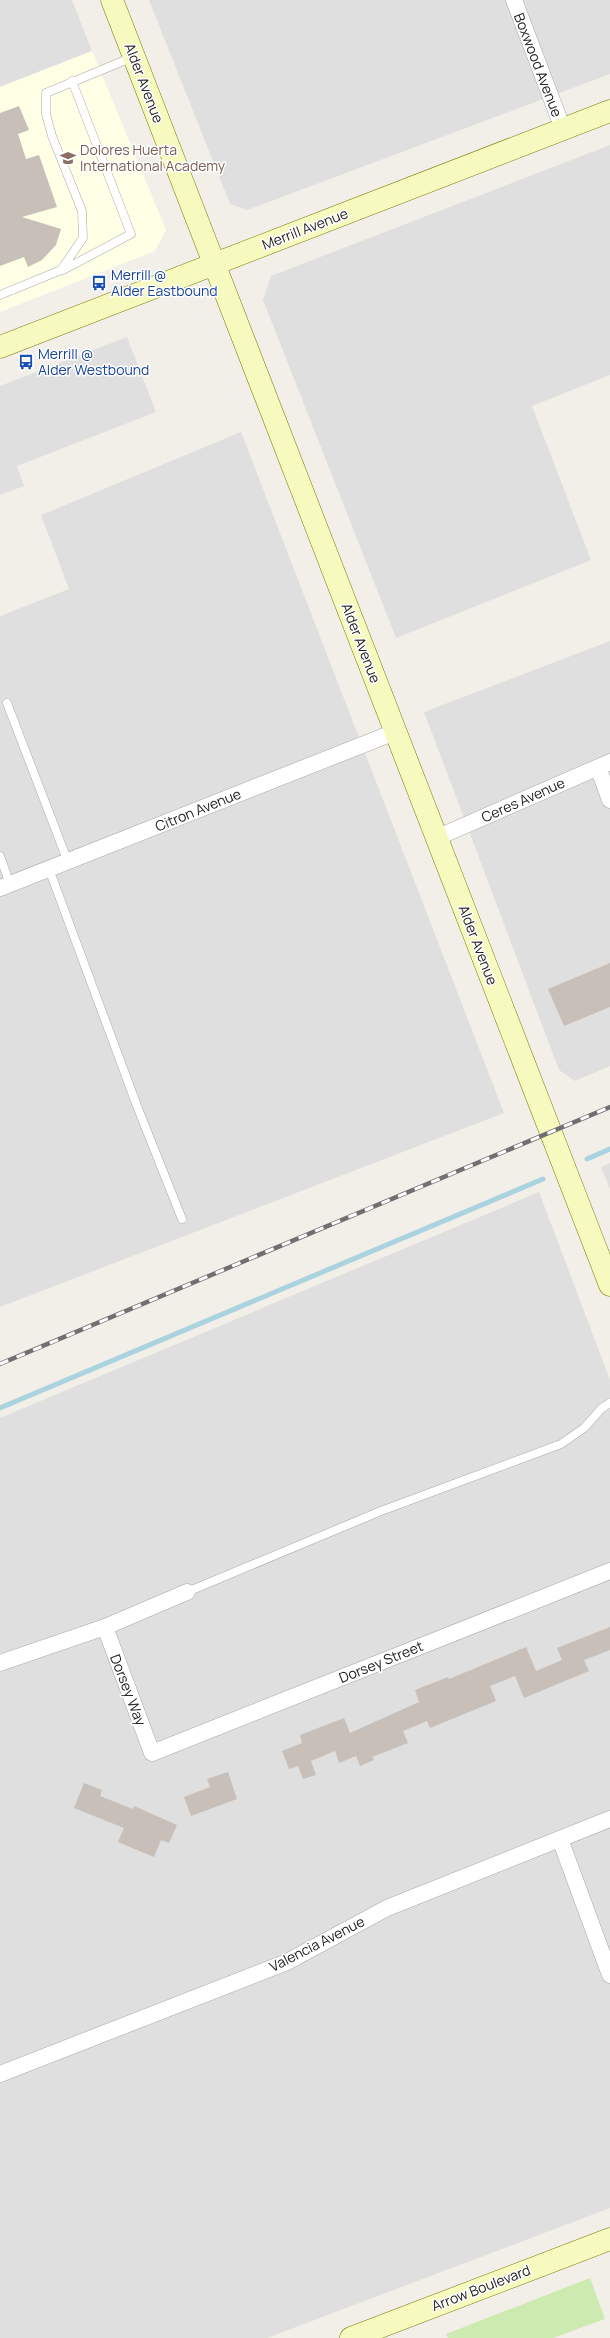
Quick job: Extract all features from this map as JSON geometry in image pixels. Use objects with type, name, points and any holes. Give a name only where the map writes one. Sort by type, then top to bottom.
[{"type":"main road","name":"Alder Avenue","points":[[112,0],[610,1285]]},
{"type":"main road","name":"Merrill Avenue","points":[[0,347],[610,111]]},
{"type":"main road","name":"Arrow Boulevard","points":[[351,2338],[610,2238]]},
{"type":"street","name":"Boxwood Avenue","points":[[514,0],[563,129]]},
{"type":"street","name":"Citron Avenue","points":[[5,886],[396,732]]},
{"type":"street","name":"Ceres Avenue","points":[[436,838],[604,765]]},
{"type":"street","points":[[604,765],[610,800]]},
{"type":"street","name":"Dorsey Street","points":[[152,1753],[610,1571]]},
{"type":"street","points":[[0,1662],[105,1627],[187,1592]]},
{"type":"street","name":"Dorsey Way","points":[[105,1627],[152,1753]]},
{"type":"street","name":"Valencia Avenue","points":[[0,2074],[287,1962],[387,1908],[610,1819]]},
{"type":"street","points":[[560,1839],[610,1975]]},
{"type":"lane","points":[[61,270],[83,238],[82,211],[52,136],[46,114],[46,93],[72,81],[134,57]]},
{"type":"lane","points":[[0,295],[61,270],[131,234],[72,81]]},
{"type":"lane","points":[[7,703],[68,862]]},
{"type":"lane","points":[[0,856],[5,886]]},
{"type":"lane","points":[[49,869],[137,1106],[182,1219]]},
{"type":"lane","points":[[187,1592],[380,1511],[561,1444],[584,1428],[602,1408],[610,1403]]},
{"type":"shaded area","points":[[0,0],[72,0],[92,51],[0,87]]},
{"type":"shaded area","points":[[149,0],[610,0],[610,74],[247,210],[230,204]]},
{"type":"shaded area","name":"Dolores Huerta International Academy","points":[[92,51],[166,230],[155,251],[0,312],[0,87]]},
{"type":"shaded area","points":[[610,145],[610,375],[532,406],[591,560],[396,638],[263,300],[271,276]]},
{"type":"shaded area","points":[[127,337],[156,412],[17,466],[24,486],[0,495],[0,386]]},
{"type":"shaded area","points":[[241,432],[504,1113],[0,1307],[0,616],[69,589],[41,515]]},
{"type":"shaded area","points":[[610,641],[610,1066],[575,1081],[559,1070],[424,712]]},
{"type":"shaded area","points":[[610,1163],[610,1189],[601,1167]]},
{"type":"shaded area","points":[[539,1192],[610,1380],[610,2208],[267,2338],[0,2338],[0,1418]]},
{"type":"green space","points":[[590,2278],[605,2319],[553,2338],[448,2338],[446,2334]]},
{"type":"building","points":[[19,106],[29,130],[18,134],[26,159],[39,155],[57,207],[22,217],[61,229],[56,245],[42,260],[28,267],[24,257],[0,266],[0,113]]},
{"type":"building","points":[[610,963],[610,1007],[564,1026],[548,989]]},
{"type":"building","points":[[610,1627],[610,1650],[584,1660],[589,1671],[524,1698],[515,1676],[490,1686],[496,1701],[430,1728],[427,1721],[403,1731],[408,1743],[372,1757],[374,1760],[360,1766],[356,1756],[339,1763],[335,1751],[311,1761],[316,1775],[303,1779],[298,1766],[289,1769],[282,1751],[302,1743],[300,1735],[344,1718],[350,1733],[419,1702],[415,1690],[448,1677],[449,1679],[526,1647],[536,1671],[562,1660],[557,1648]]},
{"type":"building","points":[[228,1772],[237,1799],[191,1816],[184,1797],[210,1787],[207,1779]]},
{"type":"building","points":[[84,1783],[102,1790],[100,1796],[133,1809],[134,1806],[177,1825],[169,1843],[161,1840],[154,1857],[118,1842],[124,1828],[74,1808]]},
{"type":"waterway","points":[[587,1159],[610,1149]]},
{"type":"waterway","points":[[0,1408],[543,1179]]},
{"type":"railway","points":[[0,1364],[610,1107]]},
{"type":"place","name":"Dolores Huerta International Academy","points":[[68,158]]},
{"type":"place","name":"Merrill @ Alder Eastbound","points":[[99,283]]},
{"type":"place","name":"Merrill @ Alder Westbound","points":[[26,362]]}]
